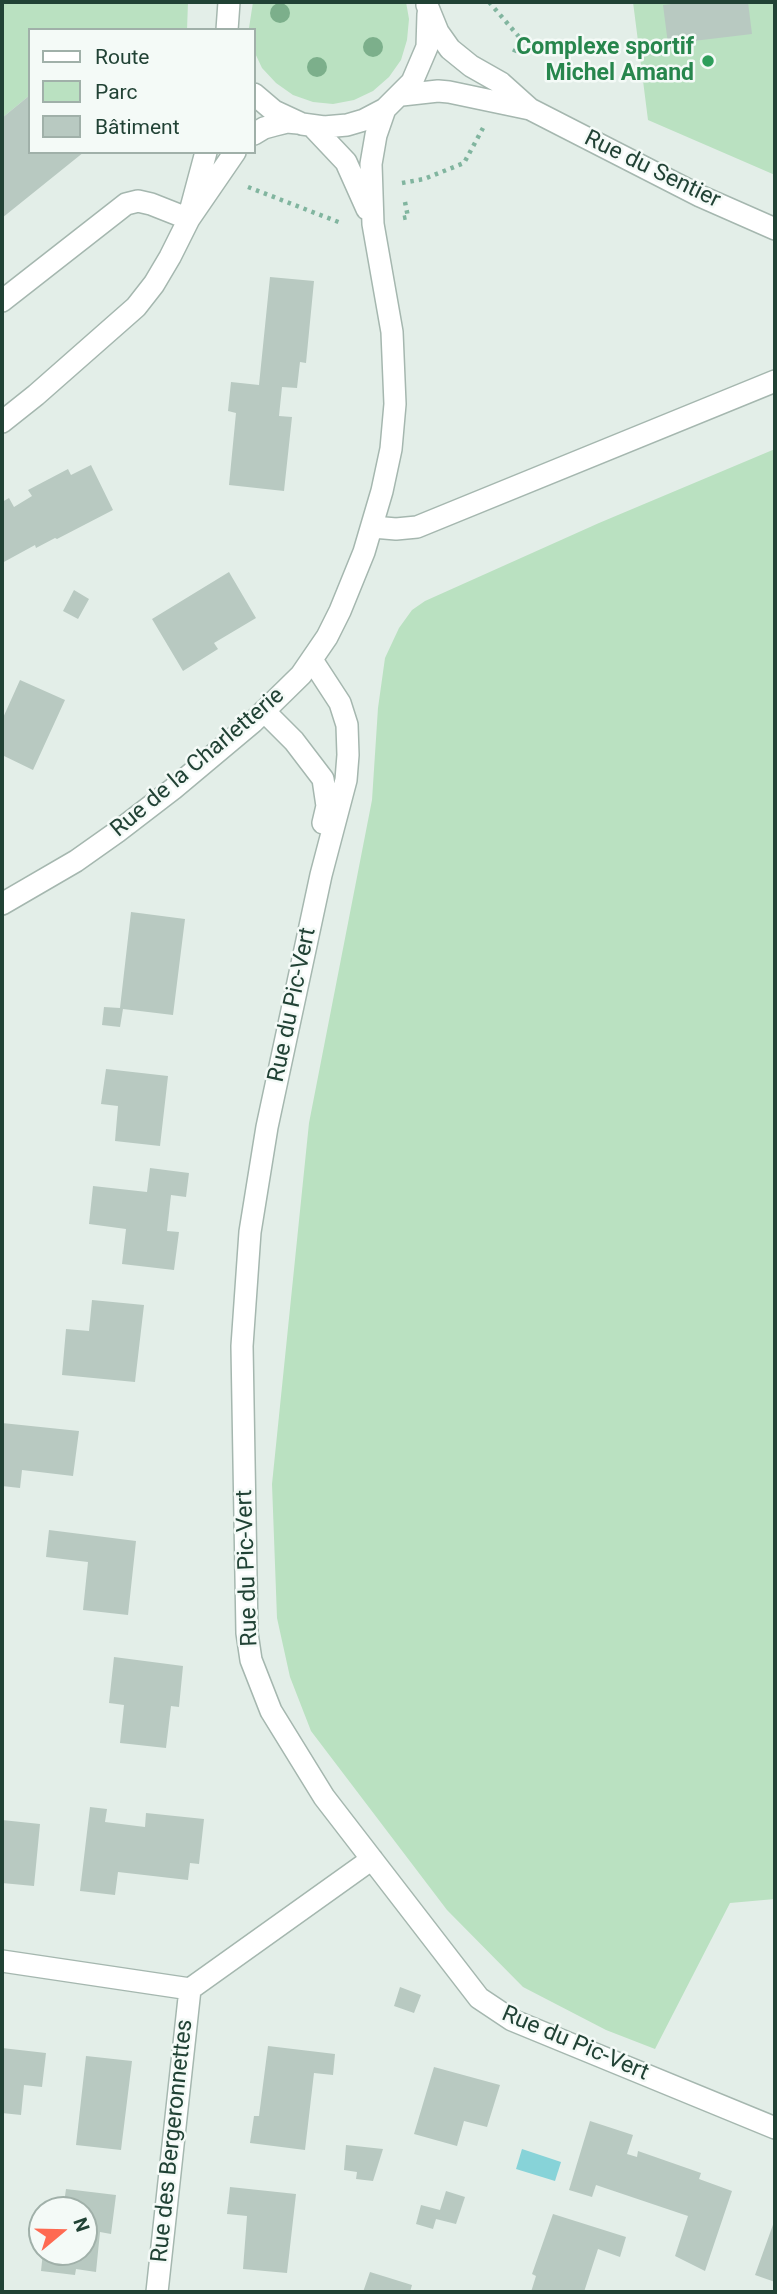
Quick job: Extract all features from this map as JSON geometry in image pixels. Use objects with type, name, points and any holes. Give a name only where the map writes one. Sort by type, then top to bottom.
[{"type":"street","points":[[227,28],[229,2]]},
{"type":"street","points":[[256,133],[287,122],[347,125],[385,109],[402,95],[418,71],[427,47],[427,4]]},
{"type":"street","name":"Rue du Sentier","points":[[427,4],[438,32],[450,49],[498,93],[699,196],[775,229]]},
{"type":"street","name":"Rue du Sentier","points":[[402,95],[438,91],[464,94],[498,93]]},
{"type":"street","points":[[256,96],[274,111],[307,125],[346,162],[373,224]]},
{"type":"street","points":[[373,224],[371,164],[376,135],[385,109]]},
{"type":"street","points":[[189,219],[205,154]]},
{"type":"street","points":[[2,422],[65,371],[136,307],[154,284],[189,219],[234,154]]},
{"type":"street","points":[[2,301],[126,204],[138,201],[151,204],[189,219]]},
{"type":"street","name":"Rue de la Charletterie","points":[[2,904],[76,861],[173,789],[264,711],[301,675],[327,637],[373,527],[391,449],[395,404],[392,332],[373,224]]},
{"type":"street","points":[[373,527],[417,527],[775,382]]},
{"type":"street","name":"Rue du Pic-Vert","points":[[312,660],[340,703],[348,739],[346,780],[321,874],[267,1127],[250,1232],[242,1346],[247,1633],[251,1660],[271,1711],[324,1797],[479,1998],[512,2020],[775,2128]]},
{"type":"street","name":"Rue du Pic-Vert","points":[[264,711],[294,741],[323,779],[327,806],[320,834],[321,874]]},
{"type":"street","points":[[2,1961],[190,1989],[372,1859]]},
{"type":"street","name":"Rue des Bergeronnettes","points":[[157,2292],[190,1989]]},
{"type":"path","points":[[242,185],[352,228],[408,217],[402,182],[424,179],[464,163],[498,93],[520,38],[489,2]]},
{"type":"green space","points":[[2,2],[188,2],[187,28],[28,28],[28,97],[2,118]]},
{"type":"green space","points":[[253,2],[406,2],[409,19],[401,60],[389,77],[373,91],[354,100],[333,104],[313,102],[293,95],[276,83],[262,68],[256,55],[256,28],[249,28]]},
{"type":"green space","name":"Complexe sportif Michel Amand","points":[[633,2],[775,2],[775,175],[648,120]]},
{"type":"green space","points":[[775,449],[775,1899],[730,1903],[655,2049],[606,2030],[523,1987],[447,1910],[311,1731],[290,1677],[277,1618],[272,1484],[309,1123],[372,800],[378,708],[385,658],[399,628],[412,610],[425,601],[599,523]]},
{"type":"water","points":[[522,2149],[561,2162],[555,2181],[516,2169]]},
{"type":"building","points":[[688,2],[748,2],[752,34],[668,44],[663,5]]},
{"type":"building","points":[[28,97],[28,154],[82,154],[2,218],[2,118]]},
{"type":"building","points":[[270,277],[314,281],[306,363],[300,362],[297,388],[282,387],[279,416],[292,417],[284,491],[229,485],[236,413],[228,411],[231,382],[259,385]]},
{"type":"building","points":[[91,465],[113,510],[2,563],[2,502],[9,498],[14,507],[32,496],[28,490],[68,469],[71,475]]},
{"type":"building","points":[[229,572],[256,618],[214,643],[218,649],[183,671],[152,619]]},
{"type":"building","points":[[74,590],[89,599],[78,619],[63,611]]},
{"type":"building","points":[[20,680],[65,700],[33,770],[2,755],[2,720]]},
{"type":"building","points":[[131,912],[185,919],[173,1015],[123,1009],[120,1027],[102,1025],[104,1007],[120,1008]]},
{"type":"building","points":[[106,1069],[168,1076],[160,1146],[115,1141],[118,1106],[101,1104]]},
{"type":"building","points":[[150,1168],[189,1173],[186,1197],[171,1195],[167,1231],[179,1232],[174,1270],[122,1264],[126,1229],[89,1224],[93,1186],[147,1192]]},
{"type":"building","points":[[92,1300],[144,1305],[135,1382],[62,1375],[66,1329],[89,1331]]},
{"type":"building","points":[[2,1423],[79,1431],[73,1476],[22,1470],[20,1488],[2,1486]]},
{"type":"building","points":[[49,1530],[136,1541],[128,1615],[83,1610],[88,1562],[46,1557]]},
{"type":"building","points":[[114,1657],[183,1666],[179,1707],[171,1706],[166,1748],[120,1743],[124,1705],[109,1703]]},
{"type":"building","points":[[90,1807],[107,1809],[105,1822],[145,1827],[146,1813],[204,1819],[199,1864],[190,1863],[188,1880],[118,1872],[115,1895],[80,1891]]},
{"type":"building","points":[[2,1820],[40,1824],[34,1886],[2,1883]]},
{"type":"building","points":[[400,1987],[421,1995],[414,2013],[394,2006]]},
{"type":"building","points":[[268,2046],[335,2054],[333,2075],[314,2073],[305,2150],[250,2143],[254,2116],[259,2116]]},
{"type":"building","points":[[2,2048],[46,2053],[42,2087],[24,2085],[21,2115],[2,2113]]},
{"type":"building","points":[[86,2056],[132,2061],[121,2150],[76,2145]]},
{"type":"building","points":[[434,2067],[500,2085],[487,2127],[464,2121],[457,2146],[414,2134]]},
{"type":"building","points":[[590,2121],[633,2135],[627,2154],[637,2157],[638,2151],[701,2173],[699,2179],[732,2191],[705,2271],[675,2256],[688,2216],[596,2185],[592,2197],[569,2190]]},
{"type":"building","points":[[346,2145],[383,2149],[373,2181],[356,2179],[357,2172],[344,2170]]},
{"type":"building","points":[[230,2187],[296,2194],[287,2273],[243,2269],[247,2216],[227,2214]]},
{"type":"building","points":[[66,2189],[116,2195],[111,2234],[100,2232],[98,2252],[98,2196],[65,2196]]},
{"type":"building","points":[[446,2191],[465,2197],[456,2224],[436,2219],[433,2229],[416,2224],[421,2205],[440,2210]]},
{"type":"building","points":[[553,2214],[626,2237],[620,2257],[598,2249],[584,2292],[531,2292],[536,2276],[532,2274]]},
{"type":"building","points":[[775,2219],[775,2282],[755,2275]]},
{"type":"building","points":[[42,2266],[97,2266],[96,2272],[76,2269],[75,2275],[41,2271]]},
{"type":"building","points":[[370,2272],[412,2285],[410,2292],[363,2292]]},
{"type":"place","name":"Complexe sportif Michel Amand","points":[[708,61]]}]
